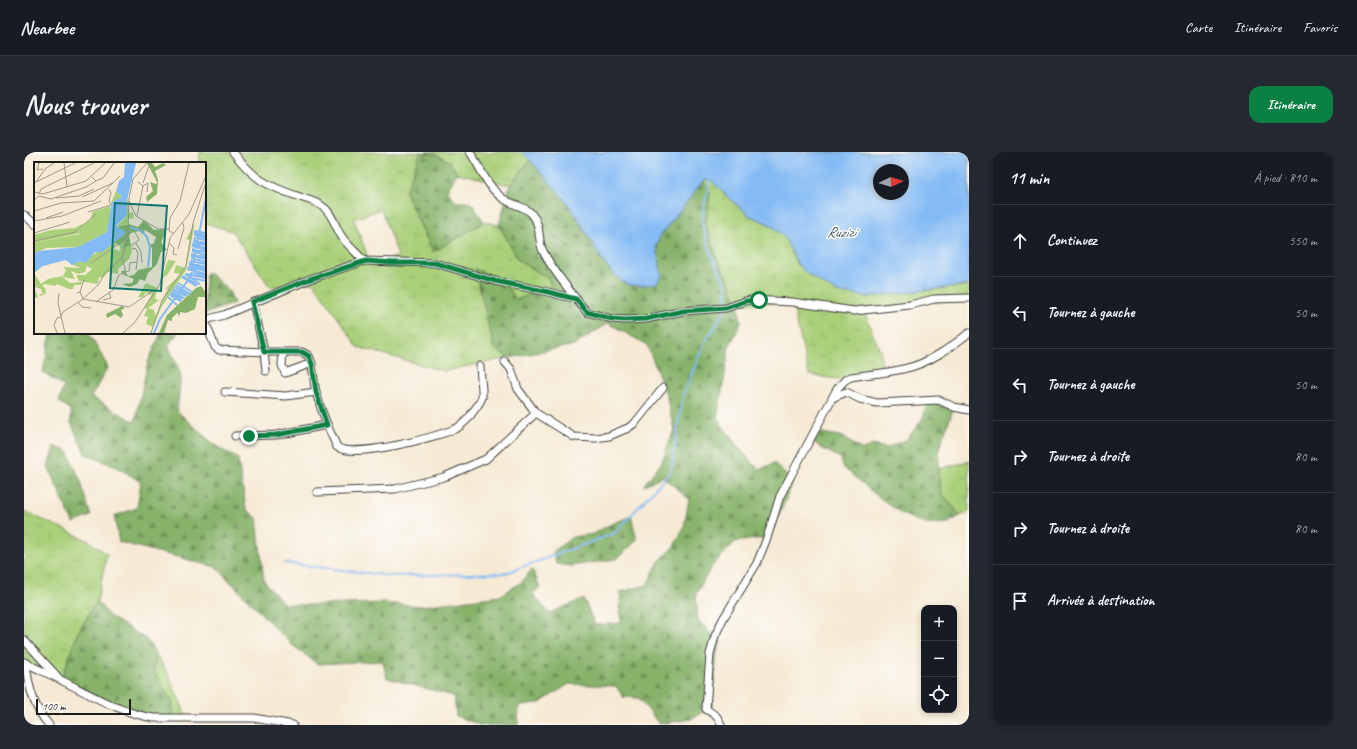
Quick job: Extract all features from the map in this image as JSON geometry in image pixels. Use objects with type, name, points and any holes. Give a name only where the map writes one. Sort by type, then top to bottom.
[{"type":"street","points":[[233,152],[246,168],[264,183],[323,206],[342,237],[364,261]]},
{"type":"street","points":[[470,152],[496,193],[507,202],[521,206],[532,214],[539,227],[542,249],[576,299],[587,312],[612,319],[625,320],[646,319],[683,311],[726,308],[752,300],[792,302],[854,311],[910,306],[934,299],[969,298]]},
{"type":"street","points":[[24,215],[34,223]]},
{"type":"street","points":[[206,320],[224,315],[310,279],[364,261],[435,263],[500,283],[544,291],[576,299]]},
{"type":"street","points":[[252,302],[264,352],[266,371]]},
{"type":"street","points":[[206,323],[216,349],[222,351],[305,353],[309,356],[312,364],[316,392],[327,425],[337,448],[340,450],[402,445],[459,427],[473,413],[482,397],[480,366]]},
{"type":"street","points":[[721,725],[715,714],[706,709],[710,654],[715,636],[723,619],[757,563],[767,538],[780,496],[837,389],[845,380],[851,377],[915,366],[937,355],[969,333]]},
{"type":"street","points":[[283,352],[282,365],[285,373],[312,364]]},
{"type":"street","points":[[505,362],[511,369],[518,389],[536,413],[574,437],[595,438],[619,433],[635,423],[663,388]]},
{"type":"street","points":[[225,392],[286,396],[316,392]]},
{"type":"street","points":[[832,398],[846,392],[877,403],[939,400],[954,407],[969,410]]},
{"type":"street","points":[[317,492],[395,490],[444,477],[486,459],[536,413]]},
{"type":"street","points":[[235,436],[276,435],[327,425]]},
{"type":"street","points":[[24,640],[61,680]]},
{"type":"street","points":[[25,663],[106,704],[128,713],[154,718],[254,718],[293,725]]},
{"type":"street","points":[[25,663],[28,685],[38,708],[49,725]]},
{"type":"green space","points":[[200,152],[421,152],[405,192],[433,252],[484,222],[499,225],[519,261],[549,279],[551,287],[516,300],[504,281],[475,269],[494,348],[509,358],[444,371],[358,347],[313,282],[270,287],[232,231],[206,223],[206,162],[199,162]],"holes":[[[381,209],[398,256],[371,266],[354,219]]]},
{"type":"green space","points":[[421,152],[435,154],[449,161],[457,173],[447,191],[456,202],[471,202],[484,222],[433,252],[405,192]]},
{"type":"green space","points":[[426,152],[522,152],[530,160],[510,185],[457,173],[444,159]]},
{"type":"green space","points":[[530,160],[558,191],[573,211],[611,271],[619,279],[631,285],[657,283],[662,276],[656,247],[660,235],[703,180],[710,193],[706,224],[716,256],[730,283],[738,304],[741,323],[729,347],[717,418],[737,446],[759,470],[774,463],[793,482],[770,537],[735,542],[712,566],[696,594],[698,621],[721,642],[717,653],[712,706],[691,719],[659,724],[639,698],[623,697],[616,686],[569,684],[538,704],[519,706],[518,725],[480,725],[456,716],[454,696],[387,678],[383,661],[317,664],[290,643],[216,567],[119,542],[114,516],[137,508],[141,482],[117,467],[85,454],[71,423],[71,410],[59,401],[64,386],[43,372],[51,334],[90,334],[108,367],[91,397],[135,422],[148,362],[161,334],[177,334],[168,345],[181,375],[177,411],[213,444],[238,459],[246,509],[257,518],[264,581],[284,604],[311,605],[385,603],[422,606],[500,596],[523,581],[532,569],[540,587],[533,594],[549,613],[584,599],[595,625],[621,623],[620,592],[647,585],[659,561],[674,546],[684,527],[689,499],[662,476],[643,486],[661,463],[674,430],[666,394],[647,345],[608,323],[575,345],[509,358],[494,348],[475,269],[504,281],[516,300],[551,287],[549,279],[519,261],[499,225],[510,185]]},
{"type":"green space","points":[[710,179],[750,216],[769,224],[784,236],[797,264],[867,297],[969,285],[969,298],[864,311],[881,353],[882,372],[845,380],[809,375],[792,302],[738,304],[730,283],[716,256],[706,224],[707,210],[703,180]]},
{"type":"green space","points":[[208,272],[229,291],[234,303],[206,314],[206,273]]},
{"type":"green space","points":[[928,400],[954,407],[939,448],[941,492],[960,516],[948,523],[925,524],[902,514],[843,467],[841,458],[823,449],[812,441],[816,432],[840,436],[863,450],[872,445],[887,448],[907,439],[923,418]]},
{"type":"green space","points":[[54,446],[68,452],[81,482],[91,516],[73,523],[48,467]]},
{"type":"green space","points":[[969,461],[969,512],[960,516],[941,492],[939,469]]},
{"type":"green space","points":[[24,511],[89,541],[107,554],[97,601],[78,632],[61,680],[24,662]]},
{"type":"green space","points":[[631,516],[637,540],[617,559],[571,566],[556,564],[553,552],[572,537],[594,534],[607,526]]},
{"type":"green space","points":[[97,601],[109,616],[146,639],[156,654],[154,672],[173,703],[173,718],[142,717],[61,680],[78,632]]},
{"type":"green space","points":[[156,654],[169,676],[187,718],[173,718],[154,672]]},
{"type":"water","name":"Ruzizi","points":[[522,152],[969,152],[969,285],[867,297],[836,292],[807,274],[797,263],[784,236],[769,224],[750,216],[710,179],[703,181],[660,235],[656,247],[662,276],[657,283],[638,286],[631,285],[619,279],[604,262],[573,211],[558,191]]},
{"type":"waterway","points":[[711,176],[703,210],[702,225],[712,256],[726,284],[726,306]]},
{"type":"waterway","points":[[285,563],[390,576],[506,573],[615,533],[671,471],[683,395],[704,344],[725,310]]},
{"type":"route","points":[[249,436],[276,435],[327,425],[316,392],[312,364],[309,356],[302,352],[264,352],[252,302],[310,279],[366,261],[393,263],[435,263],[506,284],[576,299],[587,312],[612,319],[646,319],[683,311],[726,308],[746,301],[759,300]]}]
